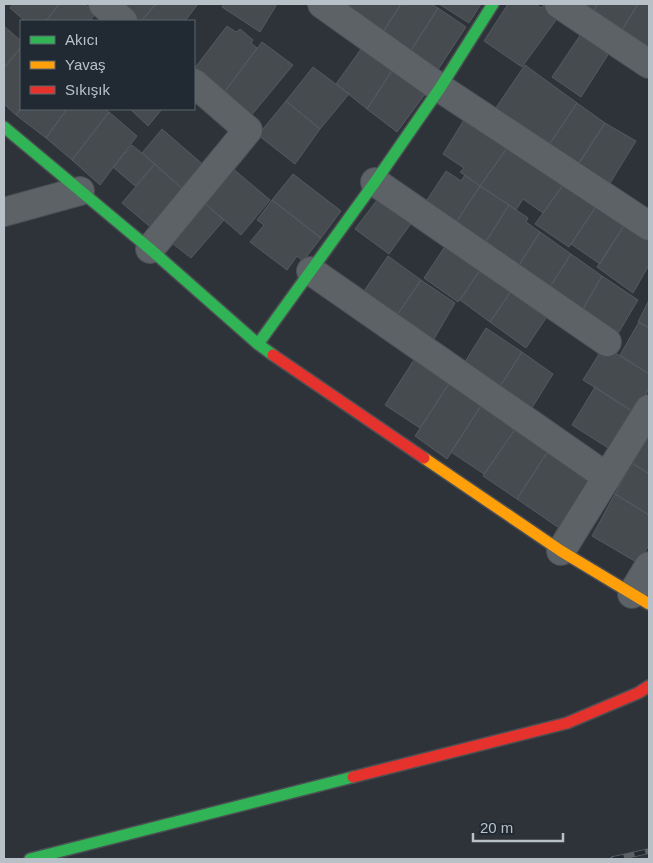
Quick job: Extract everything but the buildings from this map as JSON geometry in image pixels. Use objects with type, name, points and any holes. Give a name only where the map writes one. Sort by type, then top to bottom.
[{"type":"street","points":[[103,4],[122,20]]},
{"type":"street","points":[[322,4],[440,88],[649,226]]},
{"type":"street","points":[[258,344],[376,182],[440,88],[493,4]]},
{"type":"street","points":[[560,4],[649,64]]},
{"type":"street","points":[[150,249],[248,130],[195,84]]},
{"type":"street","points":[[4,127],[150,249],[258,344],[561,551],[641,599],[649,566]]},
{"type":"street","points":[[376,182],[606,342]]},
{"type":"street","points":[[4,212],[80,191]]},
{"type":"street","points":[[311,271],[607,477]]},
{"type":"street","points":[[561,551],[649,409]]},
{"type":"street","points":[[30,859],[567,724],[638,693],[649,686]]},
{"type":"railway","points":[[613,859],[649,851]]},
{"type":"traffic: fast","points":[[258,344],[440,88],[493,4]]},
{"type":"traffic: fast","points":[[4,127],[273,355]]},
{"type":"traffic: fast","points":[[30,859],[353,777]]},
{"type":"traffic: slow","points":[[424,458],[561,551],[649,604]]},
{"type":"traffic: jam","points":[[273,355],[424,458]]},
{"type":"traffic: jam","points":[[353,777],[567,723],[638,693],[649,686]]}]
